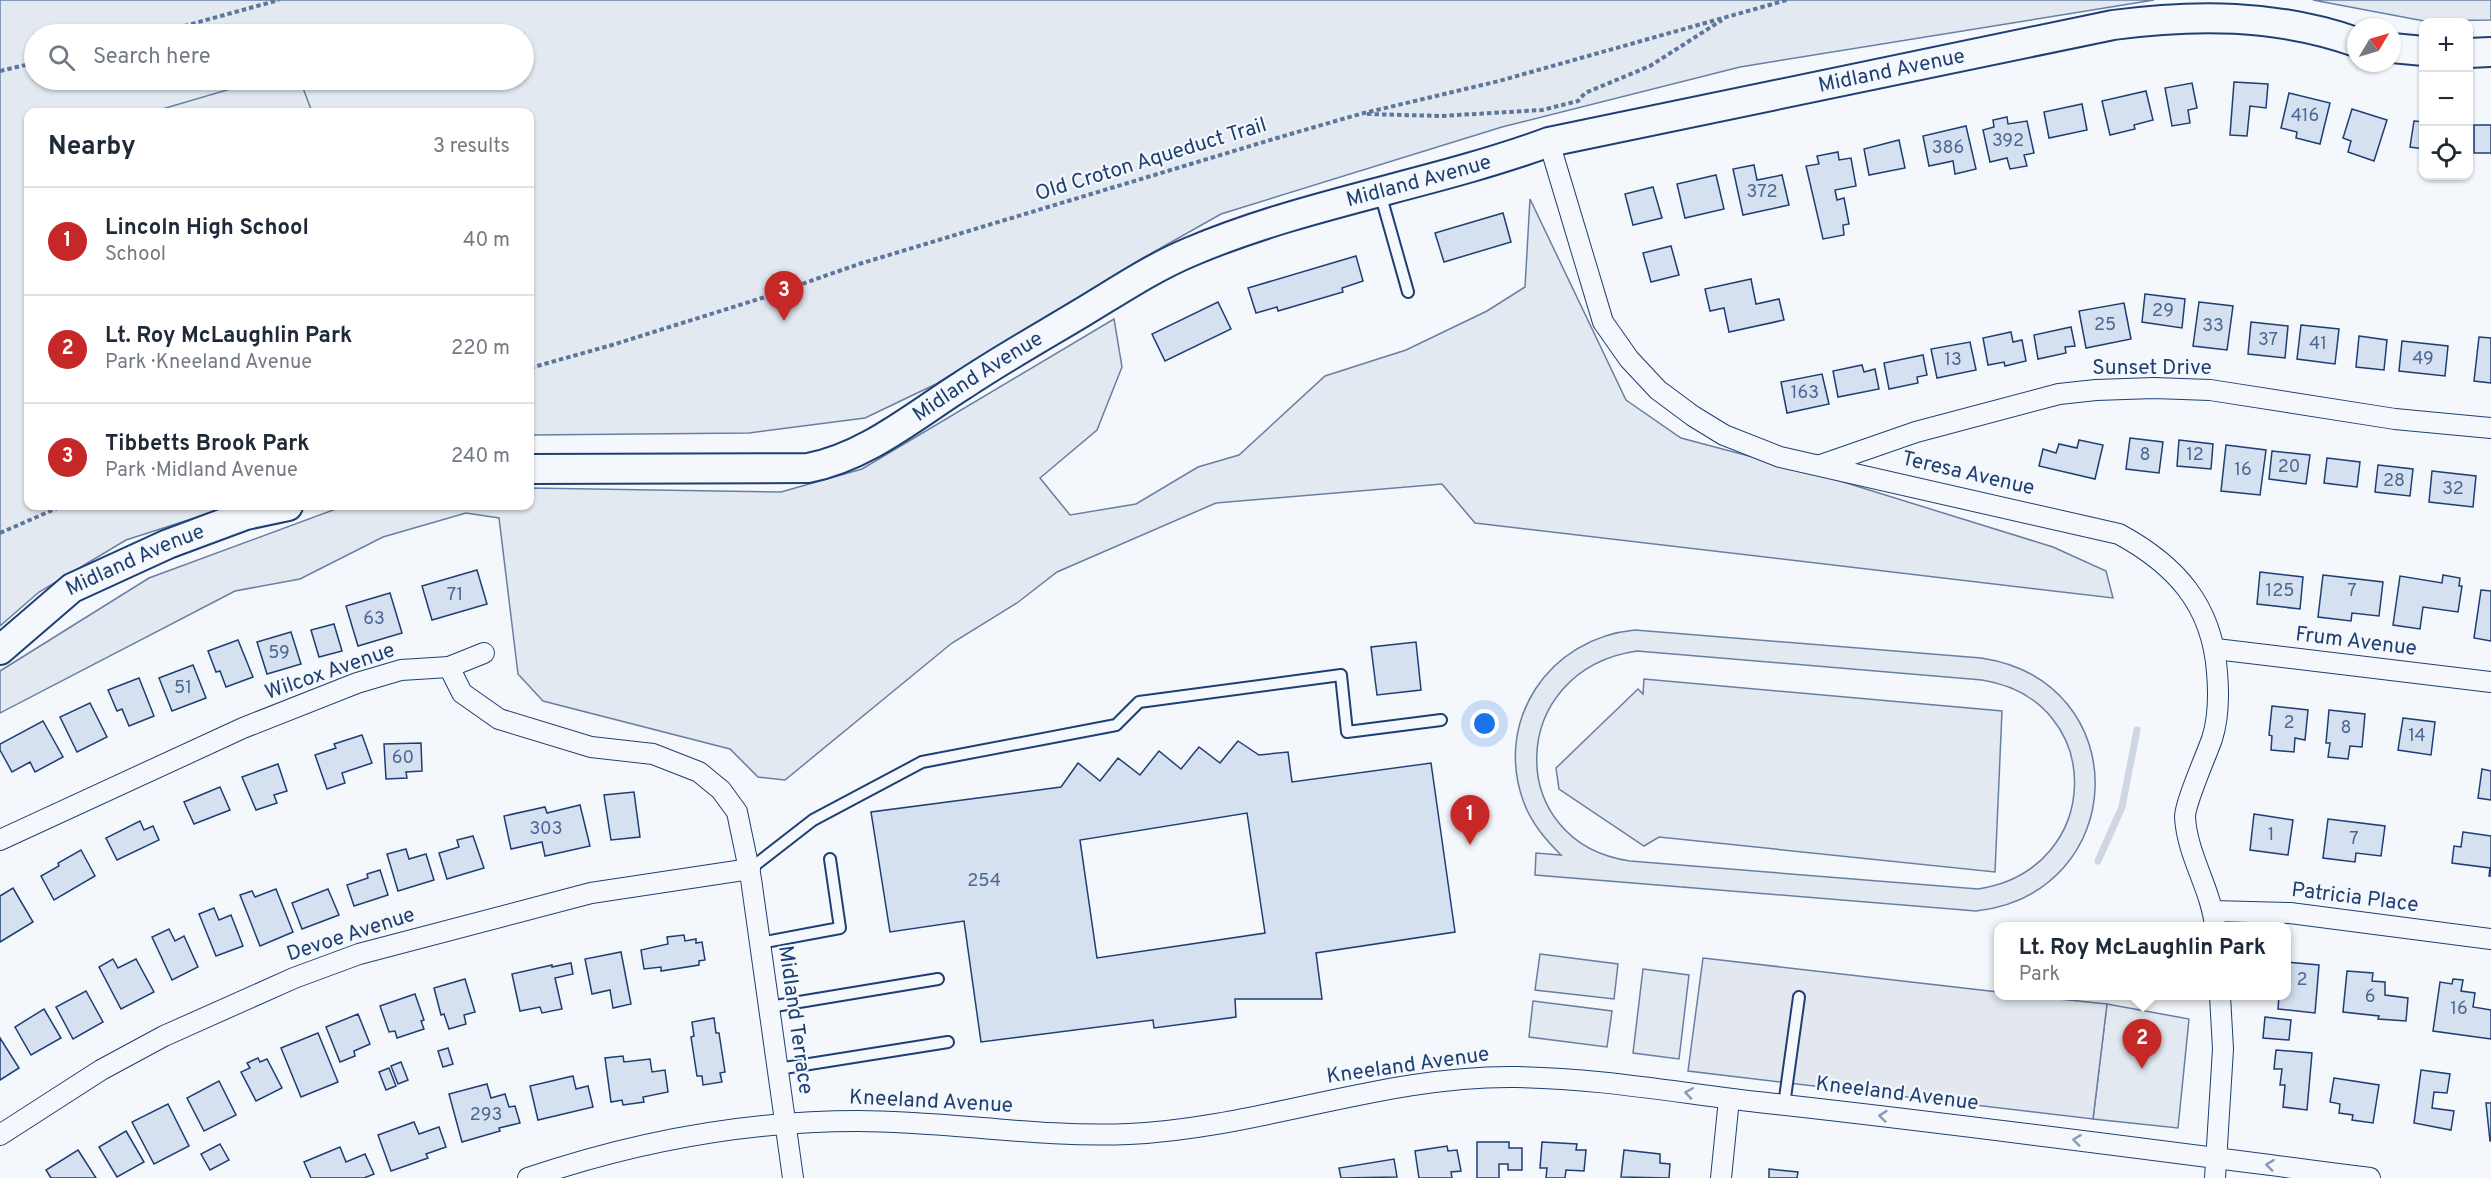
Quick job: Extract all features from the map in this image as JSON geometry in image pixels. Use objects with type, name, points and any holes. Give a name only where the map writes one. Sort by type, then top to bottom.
[{"type":"street","name":"Midland Avenue","points":[[534,469],[808,468],[825,465],[899,428],[964,384],[1152,270],[1190,252],[1282,220],[1502,159],[1549,142],[2113,25],[2142,21],[2199,17],[2250,19],[2306,27],[2347,39]]},
{"type":"street","points":[[2401,49],[2419,51]]},
{"type":"street","points":[[2473,53],[2491,52]]},
{"type":"street","name":"Teresa Avenue","points":[[1549,142],[1603,322],[1629,359],[1671,401],[1724,435],[1780,457],[2119,534],[2145,548],[2174,571],[2208,623],[2216,649],[2220,699],[2212,737],[2185,814],[2189,843],[2214,919]]},
{"type":"street","name":"Sunset Drive","points":[[1821,465],[1916,432],[2060,394],[2096,390],[2154,388],[2210,390],[2395,419],[2491,428]]},
{"type":"street","name":"Midland Avenue","points":[[0,650],[72,588],[168,544],[246,515],[269,510]]},
{"type":"street","name":"Frum Avenue","points":[[2216,649],[2491,682]]},
{"type":"street","name":"Wilcox Avenue","points":[[0,840],[243,728],[357,683],[401,670],[449,667],[484,653]]},
{"type":"street","points":[[449,667],[462,693],[499,719],[591,747],[653,754],[699,772],[721,790],[737,813],[750,869]]},
{"type":"street","name":"Midland Terrace","points":[[750,869],[793,1178]]},
{"type":"street","name":"Devoe Avenue","points":[[0,1135],[101,1070],[164,1036],[294,978],[359,954],[591,893],[750,869]]},
{"type":"street","name":"Patricia Place","points":[[2214,919],[2290,914],[2491,939]]},
{"type":"street","points":[[2215,1178],[2223,1049],[2220,1000]]},
{"type":"street","name":"Kneeland Avenue","points":[[528,1178],[580,1160],[696,1134],[785,1124],[859,1121],[1073,1134],[1128,1134],[1197,1127],[1380,1090],[1449,1080],[1515,1076],[1644,1086],[1729,1099],[2370,1178]]},
{"type":"street","points":[[1721,1178],[1729,1099]]},
{"type":"lane","points":[[1380,193],[1408,292]]},
{"type":"lane","points":[[750,869],[813,820],[922,762],[1116,725],[1139,702],[1341,675],[1347,732],[1441,720]]},
{"type":"lane","points":[[760,943],[840,928],[830,859]]},
{"type":"lane","points":[[769,1007],[938,979]]},
{"type":"lane","points":[[1784,1105],[1799,997]]},
{"type":"lane","points":[[778,1069],[948,1042]]},
{"type":"path","points":[[191,24],[279,0]]},
{"type":"path","name":"Old Croton Aqueduct Trail","points":[[534,367],[741,305],[870,261],[1360,114],[1499,81],[1787,0]]},
{"type":"path","points":[[1360,114],[1452,116],[1542,110],[1578,101],[1585,93],[1650,66],[1728,16]]},
{"type":"path","points":[[0,71],[24,65]]},
{"type":"path","points":[[0,533],[53,510]]},
{"type":"shaded area","points":[[0,0],[2154,0],[1740,67],[1502,127],[1221,214],[1143,258],[936,384],[865,418],[749,433],[534,435],[534,108],[24,108],[24,510],[220,510],[126,540],[39,592],[0,626]]},
{"type":"shaded area","points":[[2313,0],[2491,0],[2491,20],[2419,18],[2419,20]]},
{"type":"shaded area","points":[[227,90],[304,90],[310,108],[166,108]]},
{"type":"shaded area","points":[[1530,199],[1626,400],[1681,438],[1824,476],[2053,547],[2106,571],[2113,598],[1475,523],[1442,484],[1216,503],[1057,572],[1017,603],[952,643],[785,780],[758,777],[730,749],[543,701],[518,674],[499,518],[466,513],[383,537],[300,579],[235,591],[0,713],[0,671],[149,578],[333,510],[534,510],[534,488],[781,492],[862,469],[1114,319],[1122,367],[1097,430],[1040,478],[1070,515],[1136,504],[1198,467],[1239,455],[1325,376],[1406,350],[1487,311],[1525,287]]},
{"type":"shaded area","points":[[1635,630],[1981,658],[2032,675],[2068,705],[2089,743],[2095,786],[2087,829],[2064,867],[2027,896],[1976,911],[1535,875],[1536,853],[1561,855],[1540,831],[1524,803],[1516,772],[1516,742],[1523,714],[1536,689],[1554,667],[1577,649],[1604,636]],"holes":[[[1637,651],[1982,680],[2023,694],[2052,718],[2069,750],[2074,785],[2068,820],[2050,851],[2020,875],[1978,889],[1630,861],[1588,848],[1559,823],[1542,792],[1537,756],[1544,721],[1563,689],[1594,665]]]},
{"type":"shaded area","points":[[1644,679],[2002,711],[1995,872],[1659,837],[1644,846],[1559,789],[1556,768],[1638,689],[1643,694]]},
{"type":"shaded area","points":[[1540,954],[1618,964],[1614,999],[1535,990]]},
{"type":"shaded area","points":[[1703,958],[1994,992],[1994,1000],[2068,1000],[2107,1004],[2093,1119],[1688,1071]]},
{"type":"shaded area","points":[[1643,969],[1689,975],[1679,1059],[1633,1053]]},
{"type":"shaded area","points":[[1533,1001],[1612,1011],[1607,1047],[1529,1037]]},
{"type":"shaded area","points":[[2107,1004],[2189,1019],[2178,1128],[2093,1119]]},
{"type":"building","points":[[2234,82],[2268,84],[2266,108],[2250,106],[2247,136],[2230,135]]},
{"type":"building","points":[[2192,83],[2197,108],[2188,110],[2190,123],[2172,126],[2165,88]]},
{"type":"building","points":[[2146,91],[2153,120],[2134,125],[2135,129],[2110,135],[2102,101]]},
{"type":"building","points":[[2289,93],[2330,103],[2320,144],[2296,138],[2297,132],[2281,128]]},
{"type":"building","points":[[2082,104],[2087,130],[2049,138],[2044,112]]},
{"type":"building","points":[[2352,109],[2387,120],[2374,161],[2348,152],[2351,141],[2343,138]]},
{"type":"building","points":[[2007,117],[2008,124],[2027,121],[2034,153],[2024,155],[2027,166],[2010,169],[2007,158],[1990,162],[1983,130],[1994,127],[1993,120]]},
{"type":"building","points":[[2414,121],[2419,122],[2419,148],[2410,147]]},
{"type":"building","points":[[2474,125],[2491,125],[2491,153],[2474,153]]},
{"type":"building","points":[[1966,126],[1976,169],[1955,174],[1953,161],[1929,166],[1923,136]]},
{"type":"building","points":[[1899,140],[1905,168],[1869,175],[1864,149]]},
{"type":"building","points":[[1838,152],[1839,160],[1851,158],[1856,186],[1835,190],[1837,200],[1844,198],[1849,224],[1843,225],[1844,235],[1823,239],[1806,166],[1819,164],[1817,156]]},
{"type":"building","points":[[1754,165],[1757,180],[1782,175],[1789,205],[1743,215],[1733,169]]},
{"type":"building","points":[[1716,175],[1724,209],[1685,218],[1677,184]]},
{"type":"building","points":[[1653,187],[1662,218],[1633,225],[1625,194]]},
{"type":"building","points":[[1503,213],[1511,242],[1444,262],[1435,233]]},
{"type":"building","points":[[1671,246],[1679,275],[1651,282],[1643,253]]},
{"type":"building","points":[[1356,256],[1363,281],[1342,288],[1343,292],[1278,311],[1277,307],[1256,313],[1248,288]]},
{"type":"building","points":[[1751,279],[1756,304],[1779,299],[1784,320],[1729,332],[1724,308],[1710,311],[1705,289]]},
{"type":"building","points":[[2145,294],[2185,299],[2182,328],[2142,322]]},
{"type":"building","points":[[1218,302],[1231,329],[1165,361],[1152,334]]},
{"type":"building","points":[[2199,302],[2233,306],[2227,350],[2193,346]]},
{"type":"building","points":[[2124,303],[2131,339],[2086,348],[2079,311]]},
{"type":"building","points":[[2251,322],[2288,326],[2285,358],[2248,354]]},
{"type":"building","points":[[2301,325],[2339,329],[2335,364],[2297,359]]},
{"type":"building","points":[[2071,327],[2075,346],[2065,347],[2066,353],[2038,359],[2034,335]]},
{"type":"building","points":[[2011,332],[2013,342],[2022,340],[2026,361],[2005,366],[2004,362],[1988,365],[1983,338]]},
{"type":"building","points":[[2359,336],[2387,340],[2384,370],[2356,367]]},
{"type":"building","points":[[2479,337],[2491,338],[2491,383],[2474,381]]},
{"type":"building","points":[[2402,341],[2448,346],[2445,376],[2399,371]]},
{"type":"building","points":[[1970,342],[1976,370],[1937,378],[1931,349]]},
{"type":"building","points":[[1923,355],[1927,375],[1917,377],[1918,383],[1889,389],[1884,363]]},
{"type":"building","points":[[1862,365],[1864,372],[1875,369],[1879,389],[1838,397],[1833,371]]},
{"type":"building","points":[[1822,374],[1829,404],[1787,413],[1781,382]]},
{"type":"building","points":[[2130,438],[2163,442],[2159,473],[2126,469]]},
{"type":"building","points":[[2079,440],[2103,445],[2095,479],[2039,466],[2043,449],[2056,453],[2059,444],[2077,448]]},
{"type":"building","points":[[2179,440],[2213,444],[2211,469],[2177,466]]},
{"type":"building","points":[[2226,445],[2266,450],[2260,495],[2221,491]]},
{"type":"building","points":[[2272,451],[2310,455],[2306,484],[2269,479]]},
{"type":"building","points":[[2327,458],[2360,462],[2357,487],[2324,483]]},
{"type":"building","points":[[2378,465],[2413,469],[2410,496],[2375,492]]},
{"type":"building","points":[[2432,471],[2476,476],[2473,507],[2429,502]]},
{"type":"building","points":[[477,570],[487,604],[432,620],[422,586]]},
{"type":"building","points":[[2260,572],[2303,577],[2300,609],[2257,604]]},
{"type":"building","points":[[2323,575],[2383,582],[2379,616],[2352,613],[2351,621],[2318,617]]},
{"type":"building","points":[[2443,575],[2460,578],[2459,586],[2462,586],[2458,612],[2423,607],[2420,629],[2393,625],[2400,576],[2442,583]]},
{"type":"building","points":[[2481,590],[2491,591],[2491,641],[2474,638]]},
{"type":"building","points":[[390,593],[402,633],[358,646],[346,606]]},
{"type":"building","points":[[334,624],[342,651],[319,657],[311,630]]},
{"type":"building","points":[[291,632],[301,664],[267,674],[257,642]]},
{"type":"building","points":[[238,640],[253,677],[226,687],[220,671],[216,672],[208,651]]},
{"type":"building","points":[[1416,642],[1421,690],[1377,695],[1371,647]]},
{"type":"building","points":[[193,665],[206,698],[172,711],[159,678]]},
{"type":"building","points":[[139,678],[154,716],[129,726],[122,709],[117,711],[108,690]]},
{"type":"building","points":[[90,703],[107,737],[77,752],[60,717]]},
{"type":"building","points":[[2272,706],[2308,710],[2305,740],[2295,738],[2294,752],[2271,750],[2272,736],[2269,735]]},
{"type":"building","points":[[2329,710],[2365,714],[2362,747],[2350,746],[2348,759],[2328,757],[2330,743],[2326,743]]},
{"type":"building","points":[[2403,718],[2435,722],[2431,755],[2398,750]]},
{"type":"building","points":[[43,721],[63,757],[35,772],[30,762],[12,772],[0,750],[0,744]]},
{"type":"building","points":[[362,735],[372,763],[342,773],[345,783],[327,789],[315,755],[336,748],[334,744]]},
{"type":"building","points":[[1238,741],[1259,755],[1288,752],[1292,782],[1431,763],[1455,932],[1316,953],[1322,999],[1235,999],[1236,1017],[1154,1028],[1153,1020],[981,1042],[964,921],[890,932],[871,812],[1061,787],[1078,763],[1100,781],[1118,758],[1140,775],[1159,751],[1181,769],[1199,747],[1220,763]],"holes":[[[1247,813],[1265,933],[1097,958],[1080,840]]]},
{"type":"building","points":[[421,743],[422,771],[406,772],[407,778],[386,779],[384,744]]},
{"type":"building","points":[[278,764],[287,791],[274,795],[277,803],[256,810],[242,777]]},
{"type":"building","points":[[2482,769],[2491,771],[2491,800],[2478,798]]},
{"type":"building","points":[[220,787],[230,810],[194,824],[184,802]]},
{"type":"building","points":[[634,792],[640,837],[611,840],[604,795]]},
{"type":"building","points":[[580,805],[590,846],[545,856],[542,842],[511,849],[504,816],[545,807],[547,813]]},
{"type":"building","points":[[2254,814],[2293,820],[2288,855],[2250,850]]},
{"type":"building","points":[[2328,819],[2385,826],[2381,856],[2356,853],[2355,862],[2323,858]]},
{"type":"building","points":[[140,821],[144,830],[153,826],[159,840],[117,860],[106,838]]},
{"type":"building","points":[[2463,832],[2491,836],[2491,876],[2489,876],[2490,868],[2452,863],[2454,846],[2461,847]]},
{"type":"building","points":[[473,836],[484,868],[447,879],[439,853],[459,847],[457,840]]},
{"type":"building","points":[[406,849],[409,859],[426,854],[434,880],[398,891],[387,854]]},
{"type":"building","points":[[81,850],[95,876],[54,900],[41,876]]},
{"type":"building","points":[[380,870],[388,895],[354,906],[347,885],[368,878],[367,874]]},
{"type":"building","points":[[13,888],[33,922],[0,942],[0,896]]},
{"type":"building","points":[[276,889],[293,932],[260,946],[240,895],[252,891],[255,897]]},
{"type":"building","points":[[328,889],[339,915],[302,929],[292,903]]},
{"type":"building","points":[[214,908],[219,920],[231,915],[243,946],[216,956],[199,914]]},
{"type":"building","points":[[169,929],[175,941],[184,936],[198,967],[172,980],[152,937]]},
{"type":"building","points":[[684,935],[685,941],[696,939],[696,943],[702,942],[705,960],[699,961],[699,965],[661,971],[661,967],[644,969],[641,950],[668,944],[667,937]]},
{"type":"building","points":[[621,952],[631,1004],[613,1008],[610,990],[592,994],[585,959]]},
{"type":"building","points":[[113,959],[118,968],[136,959],[154,992],[121,1009],[99,967]]},
{"type":"building","points":[[2291,962],[2319,965],[2315,1013],[2278,1009],[2279,1000],[2291,1000]]},
{"type":"building","points":[[571,963],[573,974],[555,978],[562,1009],[542,1013],[540,1007],[520,1011],[512,974]]},
{"type":"building","points":[[2347,971],[2373,973],[2372,981],[2385,982],[2385,995],[2408,998],[2406,1021],[2378,1019],[2379,1016],[2343,1012]]},
{"type":"building","points":[[465,979],[475,1012],[464,1015],[466,1024],[449,1029],[444,1014],[441,1015],[434,988]]},
{"type":"building","points":[[2453,979],[2463,980],[2461,991],[2475,993],[2473,1007],[2491,1010],[2491,1039],[2433,1031],[2440,982],[2452,984]]},
{"type":"building","points":[[86,991],[103,1022],[73,1039],[56,1007]]},
{"type":"building","points":[[415,994],[424,1020],[421,1021],[424,1029],[397,1038],[395,1031],[389,1032],[380,1006]]},
{"type":"building","points":[[44,1009],[61,1038],[31,1055],[15,1027]]},
{"type":"building","points":[[358,1014],[370,1044],[354,1051],[355,1056],[340,1062],[326,1027]]},
{"type":"building","points":[[2265,1017],[2291,1020],[2289,1040],[2263,1038]]},
{"type":"building","points":[[714,1018],[716,1033],[719,1033],[725,1072],[720,1073],[722,1082],[703,1085],[702,1076],[697,1076],[691,1037],[694,1036],[692,1022]]},
{"type":"building","points":[[318,1033],[338,1082],[301,1097],[281,1048]]},
{"type":"building","points":[[0,1038],[19,1068],[0,1080]]},
{"type":"building","points":[[448,1048],[453,1064],[443,1067],[438,1051]]},
{"type":"building","points":[[2276,1050],[2312,1053],[2307,1110],[2283,1107],[2285,1085],[2280,1085],[2282,1069],[2274,1069]]},
{"type":"building","points":[[623,1056],[624,1062],[650,1059],[652,1072],[665,1070],[668,1092],[643,1097],[644,1102],[623,1105],[622,1100],[611,1102],[605,1058]]},
{"type":"building","points":[[258,1058],[260,1062],[267,1059],[282,1088],[256,1101],[241,1072],[250,1068],[247,1063]]},
{"type":"building","points":[[401,1062],[408,1080],[398,1084],[391,1066]]},
{"type":"building","points":[[389,1068],[396,1086],[386,1090],[379,1072]]},
{"type":"building","points":[[2421,1070],[2450,1074],[2447,1093],[2434,1092],[2432,1108],[2454,1111],[2451,1130],[2414,1123]]},
{"type":"building","points":[[573,1076],[576,1089],[588,1086],[593,1107],[538,1120],[530,1086]]},
{"type":"building","points":[[2334,1078],[2379,1085],[2373,1123],[2352,1120],[2353,1115],[2339,1113],[2340,1104],[2330,1102]]},
{"type":"building","points":[[219,1081],[236,1115],[204,1131],[187,1098]]},
{"type":"building","points":[[487,1084],[491,1098],[505,1094],[509,1107],[515,1106],[520,1123],[462,1142],[449,1094]]},
{"type":"building","points":[[2486,1103],[2491,1103],[2491,1141],[2490,1141]]},
{"type":"building","points":[[168,1104],[189,1146],[154,1164],[132,1122]]},
{"type":"building","points":[[414,1122],[419,1134],[439,1127],[446,1147],[426,1154],[428,1158],[391,1171],[378,1135]]},
{"type":"building","points":[[126,1131],[144,1162],[117,1177],[99,1147]]},
{"type":"building","points":[[1477,1142],[1509,1142],[1509,1148],[1522,1148],[1522,1170],[1508,1170],[1508,1164],[1499,1164],[1499,1178],[1477,1178]]},
{"type":"building","points":[[1542,1142],[1577,1144],[1576,1150],[1586,1150],[1584,1171],[1566,1170],[1565,1178],[1546,1178],[1547,1168],[1540,1168]]},
{"type":"building","points":[[220,1144],[229,1160],[210,1170],[201,1154]]},
{"type":"building","points":[[1447,1146],[1448,1151],[1457,1150],[1461,1171],[1451,1172],[1452,1178],[1419,1178],[1415,1151]]},
{"type":"building","points":[[340,1147],[346,1162],[365,1154],[374,1174],[364,1178],[311,1178],[304,1162]]},
{"type":"building","points":[[78,1150],[96,1178],[51,1178],[46,1170]]},
{"type":"building","points":[[1624,1150],[1660,1154],[1660,1163],[1670,1164],[1669,1178],[1621,1177]]},
{"type":"building","points":[[1394,1159],[1397,1177],[1341,1178],[1339,1168]]},
{"type":"building","points":[[1769,1169],[1798,1172],[1797,1178],[1769,1178]]},
{"type":"waterway","points":[[2098,861],[2122,807],[2137,730]]},
{"type":"place","name":"Tibbetts Brook Park","points":[[784,321]]},
{"type":"place","name":"Lincoln High School","points":[[1470,845]]},
{"type":"place","name":"Lt. Roy McLaughlin Park","points":[[2142,1069]]}]
